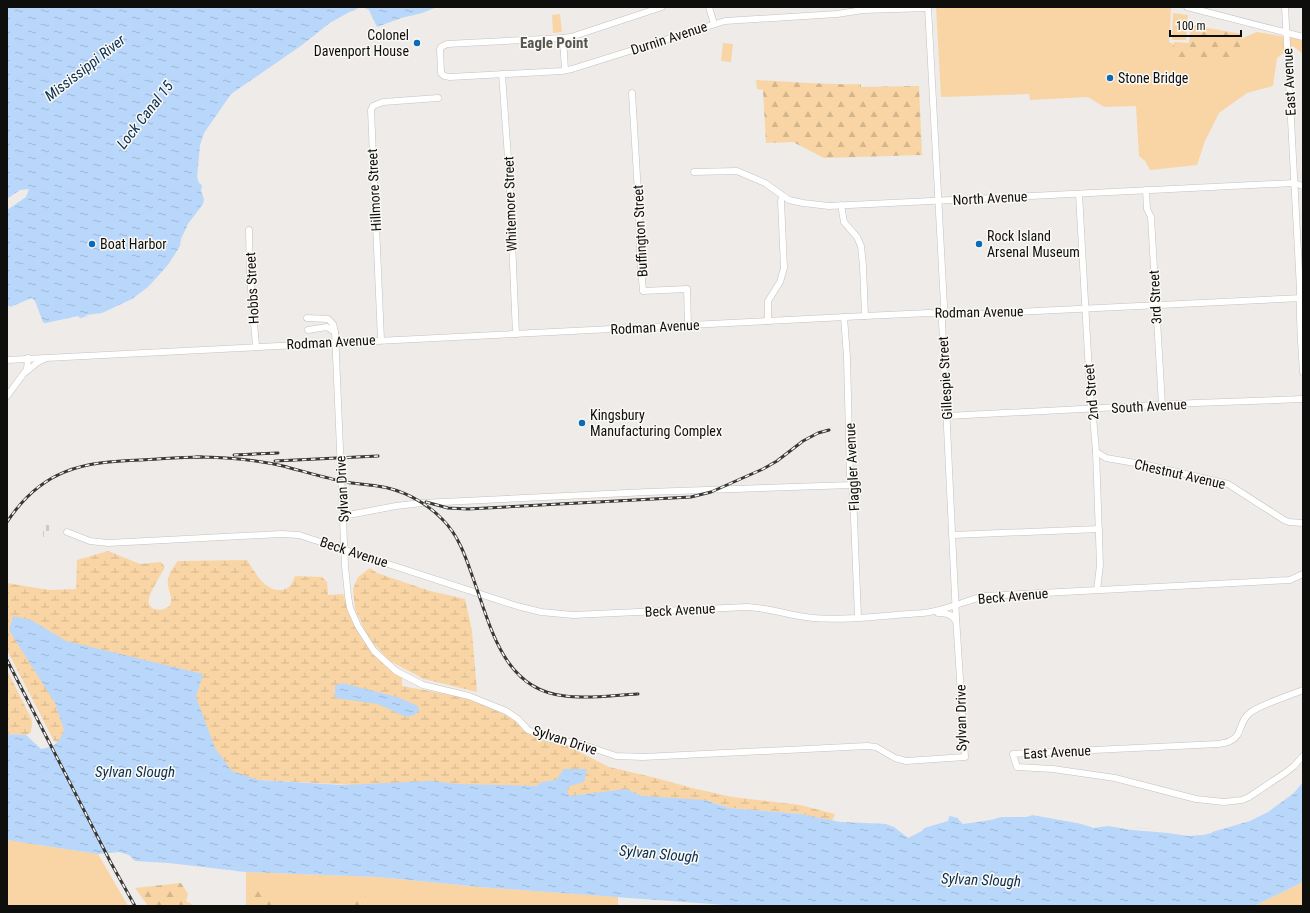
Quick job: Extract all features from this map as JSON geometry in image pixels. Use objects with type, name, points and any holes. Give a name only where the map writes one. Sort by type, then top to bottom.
[{"type":"street","points":[[564,70],[563,38],[571,37],[662,7]]},
{"type":"street","points":[[709,7],[714,24]]},
{"type":"street","name":"Durnin Avenue","points":[[563,38],[447,44],[441,47],[441,73],[444,76],[564,70],[587,65],[714,24],[737,19],[838,14],[863,10],[928,7]]},
{"type":"street","name":"Gillespie Street","points":[[928,7],[944,306],[943,314],[947,416],[956,605]]},
{"type":"street","points":[[1188,7],[1286,34],[1303,37]]},
{"type":"street","name":"East Avenue","points":[[1285,7],[1294,183],[1300,228],[1300,326],[1303,372]]},
{"type":"street","name":"Whitemore Street","points":[[502,74],[509,172],[516,334]]},
{"type":"street","name":"Buffington Street","points":[[632,93],[643,290],[686,289],[688,325]]},
{"type":"street","name":"Hillmore Street","points":[[381,340],[371,110],[373,106],[383,102],[438,98]]},
{"type":"street","name":"North Avenue","points":[[694,172],[737,171],[765,183],[789,200],[829,206],[1294,183]]},
{"type":"street","points":[[1294,183],[1303,186]]},
{"type":"street","name":"3rd Street","points":[[1146,190],[1147,209],[1151,217],[1162,405]]},
{"type":"street","name":"2nd Street","points":[[1080,194],[1091,409],[1096,451],[1100,565],[1097,590]]},
{"type":"street","points":[[768,322],[768,301],[784,273],[782,196]]},
{"type":"street","points":[[841,205],[844,222],[857,237],[861,246],[865,316]]},
{"type":"street","name":"Hobbs Street","points":[[249,230],[250,278],[256,346]]},
{"type":"street","name":"Rodman Avenue","points":[[7,360],[256,346],[768,322],[865,316],[929,313],[955,315],[1301,298]]},
{"type":"street","points":[[307,318],[328,319],[333,324],[335,332]]},
{"type":"street","name":"Flaggler Avenue","points":[[844,318],[847,356],[850,477],[853,493],[858,617]]},
{"type":"street","points":[[308,330],[327,327],[335,332]]},
{"type":"street","name":"Sylvan Drive","points":[[335,332],[343,516],[350,608],[358,626],[374,651],[396,671],[423,685],[469,696],[506,711],[518,719],[528,730],[550,739],[581,744],[616,756],[643,757],[867,746],[876,747],[895,758],[906,761],[964,757],[956,605]]},
{"type":"street","points":[[7,396],[28,367],[28,358]]},
{"type":"street","points":[[24,373],[38,362],[47,358]]},
{"type":"street","name":"South Avenue","points":[[947,416],[1303,399]]},
{"type":"street","name":"Chestnut Avenue","points":[[1096,451],[1098,454],[1106,458],[1147,465],[1228,484],[1284,520],[1303,523]]},
{"type":"street","points":[[343,516],[396,506],[422,503],[671,491],[852,485]]},
{"type":"street","points":[[953,536],[1098,529]]},
{"type":"street","name":"Beck Avenue","points":[[67,532],[90,541],[116,543],[291,534],[345,549],[517,606],[541,612],[573,615],[747,607],[767,608],[814,618],[858,617],[939,611],[976,598],[989,596],[1290,580],[1303,574]]},
{"type":"street","points":[[931,612],[948,614],[954,617],[956,622]]},
{"type":"street","name":"East Avenue","points":[[1303,690],[1253,711],[1242,722],[1239,734],[1231,741],[1218,744],[1013,754],[1017,767],[1053,769],[1115,778],[1196,799],[1224,802],[1242,800],[1249,797],[1285,773],[1303,756]]},
{"type":"green space","points":[[936,7],[1171,8],[1169,42],[1183,50],[1222,47],[1257,32],[1303,40],[1303,54],[1293,46],[1277,58],[1273,86],[1247,93],[1219,113],[1205,141],[1197,165],[1150,170],[1145,161],[1139,156],[1136,106],[1104,107],[1088,97],[1030,100],[1029,94],[941,97]]},
{"type":"green space","points":[[1173,13],[1188,15],[1186,40],[1172,40]]},
{"type":"green space","points":[[560,14],[562,32],[553,33],[552,15]]},
{"type":"green space","points":[[1191,25],[1242,34],[1240,54],[1231,61],[1190,58],[1178,62],[1171,56],[1174,42],[1189,43]]},
{"type":"green space","points":[[723,43],[733,44],[731,62],[721,61]]},
{"type":"green space","points":[[756,80],[822,84],[861,84],[861,87],[919,86],[922,155],[824,158],[793,142],[766,143],[763,90],[757,89]]},
{"type":"green space","points":[[108,551],[140,564],[161,562],[165,567],[152,591],[149,601],[151,607],[159,610],[170,605],[171,599],[168,580],[169,575],[178,561],[247,560],[265,584],[281,590],[292,584],[295,576],[322,577],[327,582],[328,595],[343,594],[352,621],[360,637],[376,656],[402,678],[402,686],[462,697],[484,705],[513,719],[524,731],[549,741],[562,743],[609,767],[732,797],[800,805],[835,814],[832,821],[801,814],[729,808],[705,800],[693,803],[258,780],[65,730],[59,743],[54,741],[7,650],[7,583],[49,590],[76,589],[77,560]]},
{"type":"green space","points":[[370,568],[377,573],[430,591],[465,599],[472,631],[477,692],[424,679],[388,660],[368,637],[355,609],[353,589],[358,577]]},
{"type":"green space","points":[[7,670],[32,720],[31,732],[26,735],[7,734]]},
{"type":"green space","points":[[7,840],[98,854],[128,906],[7,906]]},
{"type":"green space","points":[[246,872],[378,877],[480,887],[618,897],[618,906],[246,906]]},
{"type":"green space","points":[[1303,882],[1303,906],[1254,906]]},
{"type":"green space","points":[[181,883],[188,894],[186,901],[195,906],[148,906],[135,888]]},
{"type":"green space","points":[[251,886],[278,899],[277,906],[264,906],[251,896]]},
{"type":"green space","points":[[361,894],[375,902],[368,906],[349,906],[350,901]]},
{"type":"water","points":[[7,7],[360,7],[330,23],[294,52],[232,94],[203,138],[198,178],[202,185],[205,197],[204,204],[188,224],[181,246],[168,265],[148,289],[131,302],[104,313],[80,318],[78,316],[41,324],[33,301],[27,300],[7,310]]},
{"type":"water","points":[[363,7],[437,7],[377,27],[369,10]]},
{"type":"water","name":"Sylvan Slough","points":[[13,616],[31,620],[66,641],[203,674],[196,697],[215,748],[232,771],[258,780],[342,785],[431,781],[458,784],[536,786],[542,782],[556,780],[564,769],[587,769],[584,782],[570,786],[567,789],[569,796],[626,789],[642,796],[705,800],[729,808],[801,814],[840,822],[875,822],[891,824],[909,835],[950,816],[958,818],[964,822],[1003,816],[1033,815],[1094,826],[1117,825],[1175,832],[1212,832],[1250,821],[1268,812],[1294,793],[1303,782],[1303,882],[1254,906],[738,906],[480,887],[378,877],[246,872],[169,863],[135,861],[129,855],[119,852],[98,854],[7,840],[7,734],[26,735],[41,749],[54,745],[64,730],[55,703],[9,630]]},
{"type":"water","points":[[342,683],[397,697],[418,706],[419,711],[414,715],[406,717],[378,704],[335,698],[335,686]]},
{"type":"pier","points":[[351,11],[351,13],[234,95],[212,129],[208,132],[205,139],[202,150],[200,175],[207,195],[206,204],[190,225],[183,239],[182,247],[157,281],[136,300],[129,305],[108,313],[97,316],[86,316],[84,319],[86,315],[102,313],[132,299],[148,287],[168,265],[180,246],[181,239],[188,224],[203,204],[204,199],[201,191],[202,185],[199,183],[197,178],[200,145],[204,133],[231,94],[302,45],[330,23]]},
{"type":"pier","points":[[29,189],[26,197],[7,210],[7,199],[20,190]]},
{"type":"pier","points":[[32,298],[35,301],[45,324],[39,325],[31,302],[27,302],[7,312],[7,305],[10,307]]},
{"type":"pier","points":[[1033,813],[1095,824],[1118,823],[1140,828],[1186,831],[1212,830],[1212,833],[1188,836],[1108,826],[1094,828],[1078,823],[1033,815],[1026,817],[1001,817],[963,824],[958,819],[958,816],[965,820],[1003,814]]},
{"type":"pier","points":[[950,814],[948,821],[924,828],[922,831],[908,838],[894,827],[886,824],[844,822],[843,820],[875,820],[892,822],[909,833],[923,826],[939,821]]},
{"type":"railway","points":[[426,502],[448,508],[468,509],[691,497],[711,492],[763,469],[777,461],[803,441],[818,433],[829,430]]},
{"type":"railway","points":[[234,455],[278,453]]},
{"type":"railway","points":[[275,461],[378,456]]},
{"type":"railway","points":[[196,457],[240,459],[273,464],[346,482],[372,485],[395,490],[413,497],[436,513],[449,526],[458,540],[465,555],[486,616],[502,653],[513,669],[527,682],[544,691],[574,697],[638,694]]},
{"type":"railway","points":[[7,522],[20,504],[34,490],[65,472],[100,463],[202,457]]},
{"type":"railway","points":[[7,660],[111,863],[135,906]]},
{"type":"place","name":"Colonel Davenport House","points":[[417,43]]},
{"type":"place","name":"Stone Bridge","points":[[1110,78]]},
{"type":"place","name":"Boat Harbor","points":[[92,244]]},
{"type":"place","name":"Rock Island Arsenal Museum","points":[[979,244]]},
{"type":"place","name":"Kingsbury Manufacturing Complex","points":[[582,423]]},
{"type":"district","name":"Eagle Point","points":[[554,43]]},
{"type":"water label","name":"Mississippi River","points":[[85,68]]},
{"type":"water label","name":"Lock Canal 15","points":[[145,115]]}]
